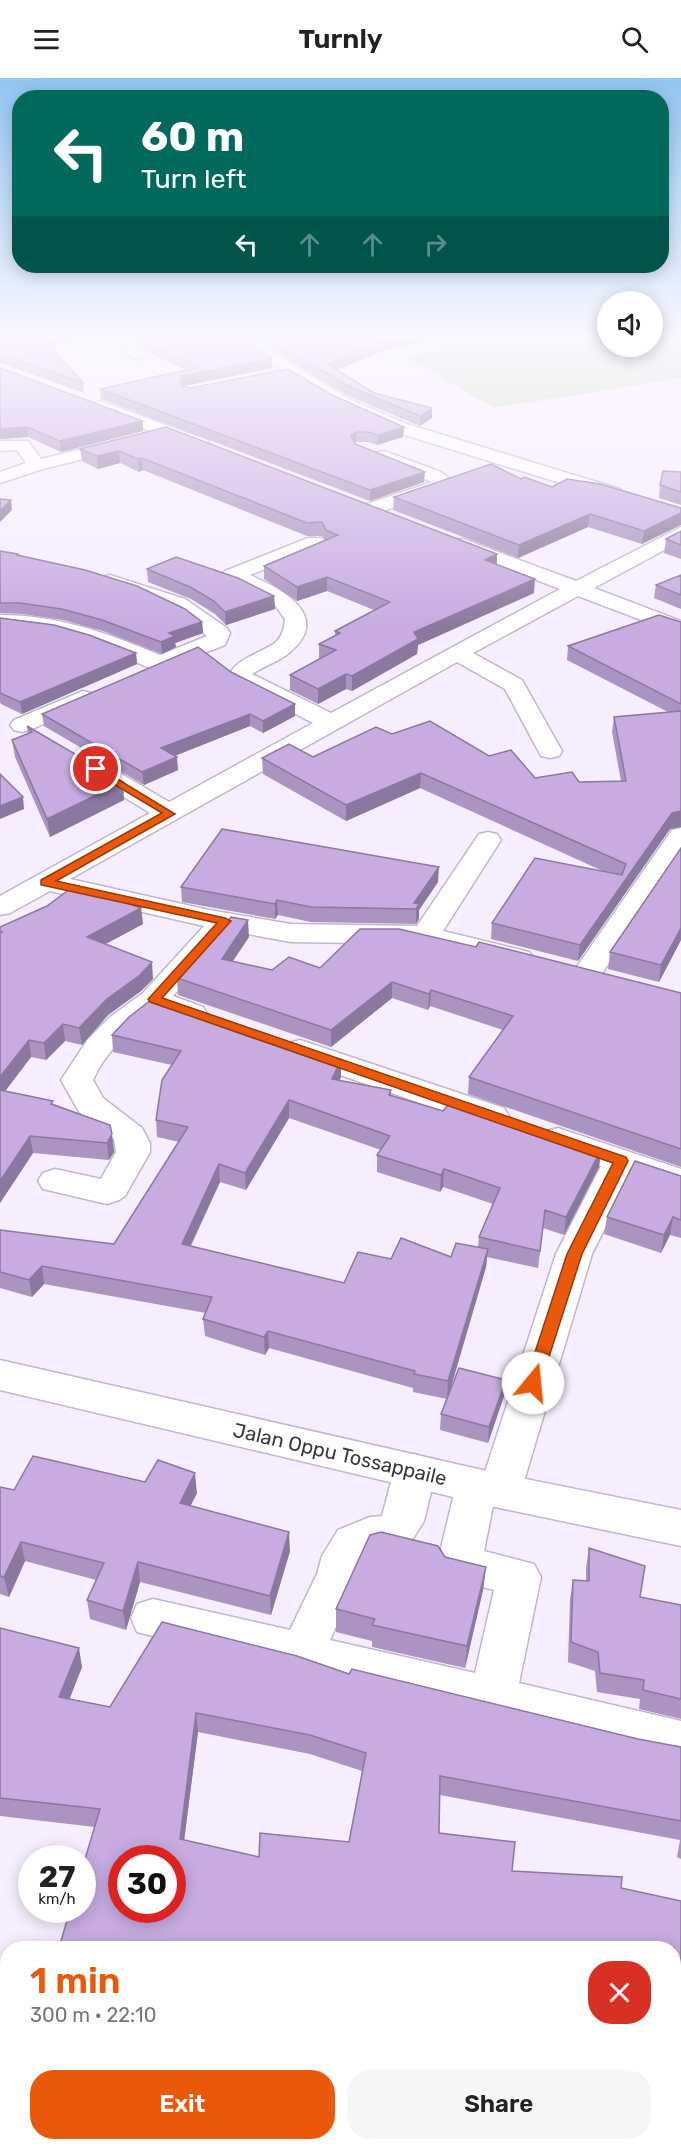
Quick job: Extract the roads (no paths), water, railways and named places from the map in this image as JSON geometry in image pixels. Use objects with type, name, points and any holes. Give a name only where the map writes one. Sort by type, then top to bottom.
[{"type":"street","points":[[0,478],[37,465],[153,436]]},
{"type":"street","points":[[178,436],[220,451]]},
{"type":"street","points":[[426,436],[624,496]]},
{"type":"street","points":[[0,446],[22,445],[37,465]]},
{"type":"street","points":[[359,526],[386,515],[446,483],[435,476],[362,448]]},
{"type":"street","points":[[349,501],[386,515]]},
{"type":"street","points":[[0,907],[457,652],[681,532]]},
{"type":"street","points":[[442,537],[681,628]]},
{"type":"street","points":[[315,542],[232,575],[276,596],[289,605],[296,615],[295,624],[285,645],[245,668],[241,677],[332,723]]},
{"type":"street","points":[[87,575],[171,600],[190,610],[219,633],[217,640],[130,677]]},
{"type":"street","points":[[655,618],[681,612]]},
{"type":"street","points":[[0,621],[28,622],[81,633],[118,645],[160,663]]},
{"type":"street","points":[[457,652],[514,685],[550,751]]},
{"type":"street","points":[[42,737],[98,691]]},
{"type":"street","points":[[0,713],[170,814]]},
{"type":"street","points":[[563,969],[681,836]]},
{"type":"street","points":[[426,934],[488,840]]},
{"type":"street","points":[[45,882],[225,921],[305,934],[426,934],[618,983]]},
{"type":"street","points":[[55,1182],[107,1192],[113,1188],[133,1152],[134,1145],[126,1130],[91,1106],[77,1080],[101,1042],[154,999],[225,921]]},
{"type":"street","points":[[154,999],[219,1022]]},
{"type":"street","points":[[275,1042],[681,1181]]},
{"type":"street","points":[[492,1699],[519,1577],[459,1564],[574,1254],[621,1161]]},
{"type":"street","name":"Jalan Oppu Tossappaile","points":[[0,1375],[488,1488],[681,1528]]},
{"type":"street","points":[[301,1654],[339,1574],[344,1556],[353,1543],[370,1535],[394,1532],[403,1521],[415,1471]]},
{"type":"street","points":[[153,1618],[681,1743]]}]
